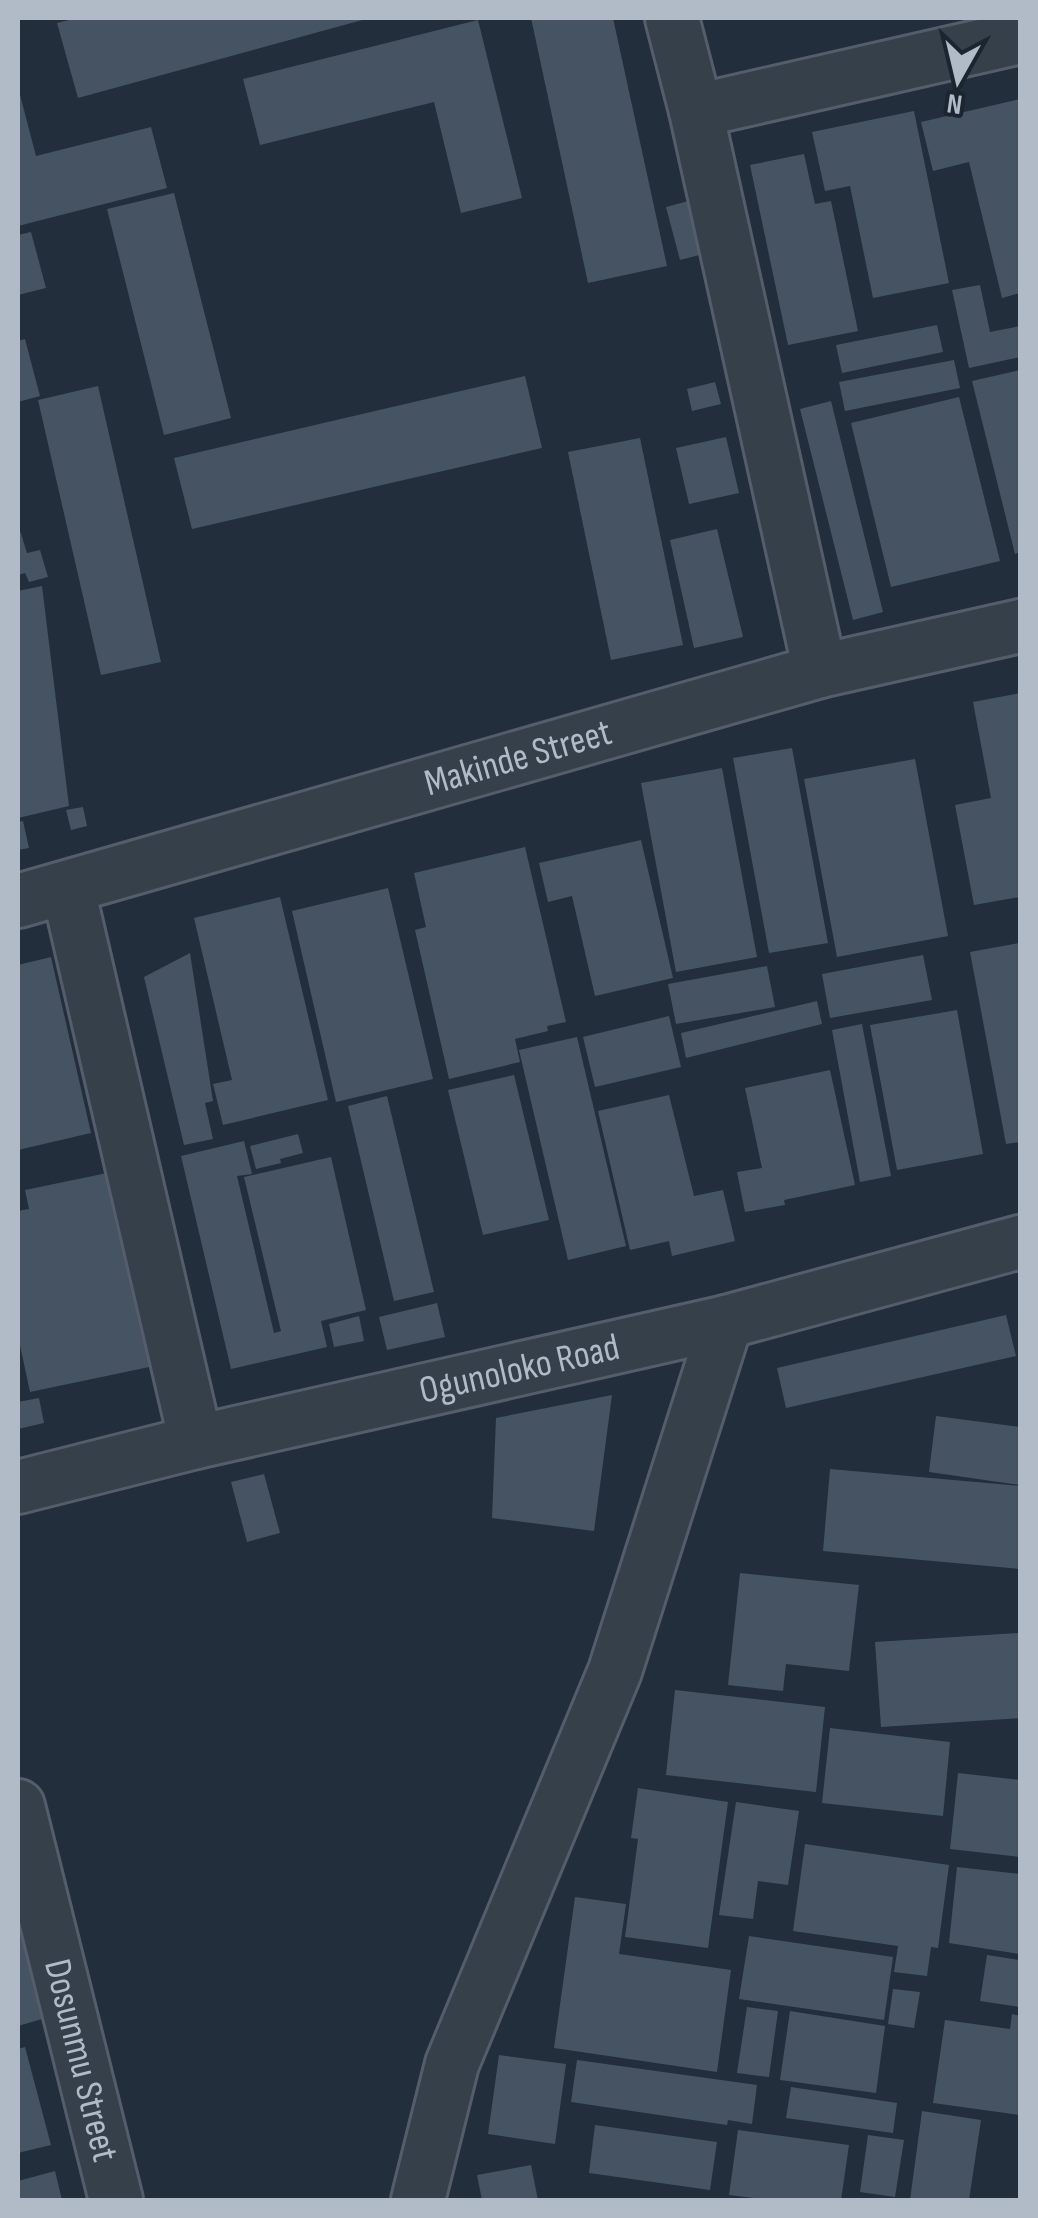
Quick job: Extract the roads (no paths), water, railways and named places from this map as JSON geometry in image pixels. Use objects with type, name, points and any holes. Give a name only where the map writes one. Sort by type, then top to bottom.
[{"type":"street","points":[[672,18],[820,671]]},
{"type":"street","points":[[696,111],[1020,37]]},
{"type":"street","name":"Makinde Street","points":[[18,901],[820,671],[1020,626]]},
{"type":"street","points":[[68,889],[196,1442]]},
{"type":"street","name":"Ogunoloko Road","points":[[18,1487],[196,1442],[726,1322],[1020,1242]]},
{"type":"street","points":[[418,2200],[452,2064],[615,1671],[726,1322]]},
{"type":"street","name":"Dosunmu Street","points":[[18,1806],[116,2200]]}]
